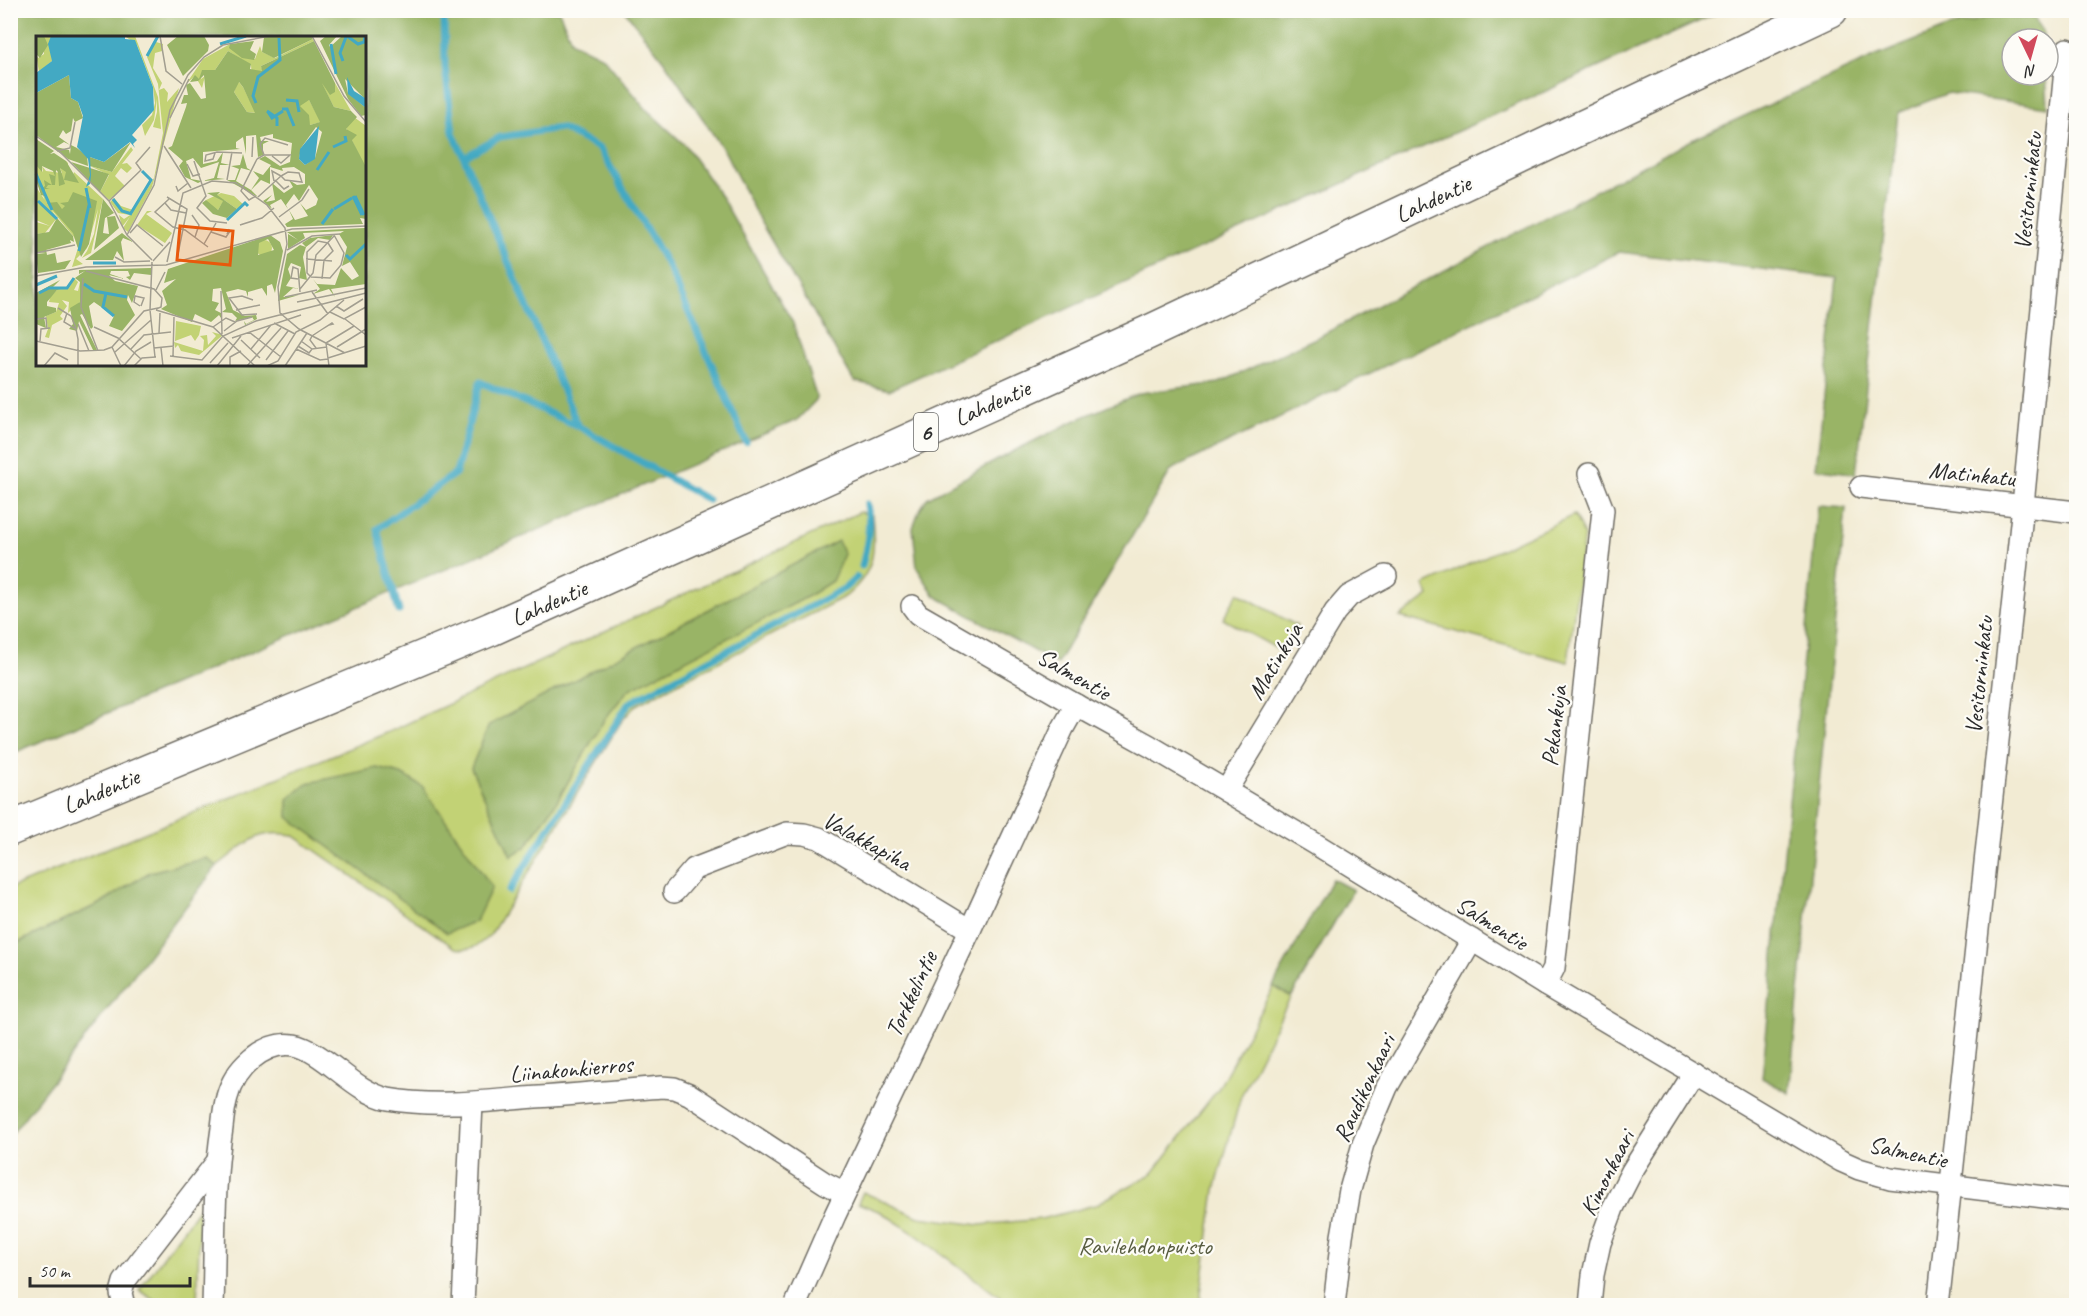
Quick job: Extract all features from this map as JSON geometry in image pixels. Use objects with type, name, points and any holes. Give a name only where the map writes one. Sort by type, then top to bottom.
[{"type":"highway","name":"Lahdentie","points":[[10,829],[502,624],[1147,333],[1831,10]]},
{"type":"street","name":"Vesitorninkatu","points":[[1938,1305],[2023,505],[2067,49]]},
{"type":"street","name":"Pekankuja","points":[[1545,985],[1554,968],[1603,510],[1589,474]]},
{"type":"street","name":"Matinkatu","points":[[1861,487],[2076,512]]},
{"type":"street","name":"Matinkuja","points":[[1226,791],[1335,612],[1349,596],[1386,576]]},
{"type":"street","name":"Salmentie","points":[[912,606],[918,614],[1226,791],[1841,1161],[1890,1178],[2076,1201]]},
{"type":"street","name":"Torkkelintie","points":[[795,1305],[1058,738],[1076,705]]},
{"type":"street","name":"Valakkapiha","points":[[674,891],[694,869],[787,833],[804,834],[819,838],[970,930]]},
{"type":"street","name":"Raudikonkaari","points":[[1334,1305],[1350,1190],[1363,1144],[1387,1087],[1472,940]]},
{"type":"street","name":"Liinakonkierros","points":[[213,1305],[216,1163],[227,1097],[235,1077],[250,1060],[262,1052],[277,1047],[291,1045],[305,1049],[370,1092],[385,1098],[408,1102],[472,1103],[661,1087],[674,1088],[689,1094],[825,1183],[845,1193]]},
{"type":"street","name":"Kimonkaari","points":[[1590,1305],[1593,1275],[1600,1243],[1613,1208],[1632,1172],[1694,1073]]},
{"type":"street","points":[[463,1305],[472,1103]]},
{"type":"street","points":[[124,1305],[121,1293],[124,1282],[216,1163]]},
{"type":"green space","points":[[11,10],[559,11],[572,42],[603,57],[647,110],[686,146],[722,198],[793,323],[817,399],[797,420],[11,754]]},
{"type":"green space","points":[[625,11],[1722,11],[889,390],[854,381],[758,218],[725,152],[664,61]]},
{"type":"green space","points":[[1991,17],[2034,18],[2040,27],[2000,27],[2000,87],[2047,87],[2048,107],[1948,93],[1898,113],[1856,474],[1816,468],[1837,278],[1619,252],[1171,470],[1057,664],[935,596],[917,568],[913,528],[918,513],[927,498],[1016,450],[1076,420],[1140,393],[1219,383],[1320,336],[1692,140],[1876,56],[1952,26]]},
{"type":"green space","points":[[1818,506],[1846,508],[1789,1093],[1762,1078]]},
{"type":"green space","points":[[860,512],[872,515],[873,550],[868,569],[856,587],[846,596],[636,705],[621,722],[491,934],[475,947],[455,948],[293,835],[280,833],[260,836],[252,840],[217,866],[207,858],[150,872],[101,903],[11,946],[11,888],[389,732]]},
{"type":"green space","points":[[1574,515],[1584,535],[1568,662],[1400,617],[1429,596],[1424,585]]},
{"type":"green space","points":[[838,541],[844,554],[832,581],[807,597],[628,690],[604,720],[557,801],[526,847],[511,856],[471,768],[489,725]]},
{"type":"green space","points":[[1238,593],[1297,626],[1283,652],[1223,619]]},
{"type":"green space","points":[[377,768],[401,774],[422,786],[492,887],[476,921],[447,933],[288,817],[288,799],[308,783]]},
{"type":"green space","points":[[207,858],[217,866],[11,1135],[11,946],[101,903],[150,872]]},
{"type":"green space","name":"Ravilehdonpuisto","points":[[1332,879],[1353,890],[1284,1010],[1241,1096],[1215,1190],[1201,1293],[1202,1305],[1010,1305],[915,1234],[881,1212],[858,1203],[863,1192],[919,1217],[980,1225],[1041,1219],[1095,1205],[1153,1173],[1218,1089]]},
{"type":"green space","points":[[1332,879],[1353,890],[1291,997],[1273,986]]},
{"type":"green space","points":[[200,1207],[197,1305],[162,1305],[139,1290]]},
{"type":"waterway","points":[[444,10],[445,67],[453,132],[578,426]]},
{"type":"waterway","points":[[464,157],[500,137],[561,128],[600,149],[669,268],[746,442]]},
{"type":"waterway","points":[[399,611],[377,529],[456,473],[480,382],[578,426],[708,500]]},
{"type":"waterway","points":[[862,566],[867,543],[867,504]]},
{"type":"waterway","points":[[509,891],[629,703],[845,588],[857,577]]}]
